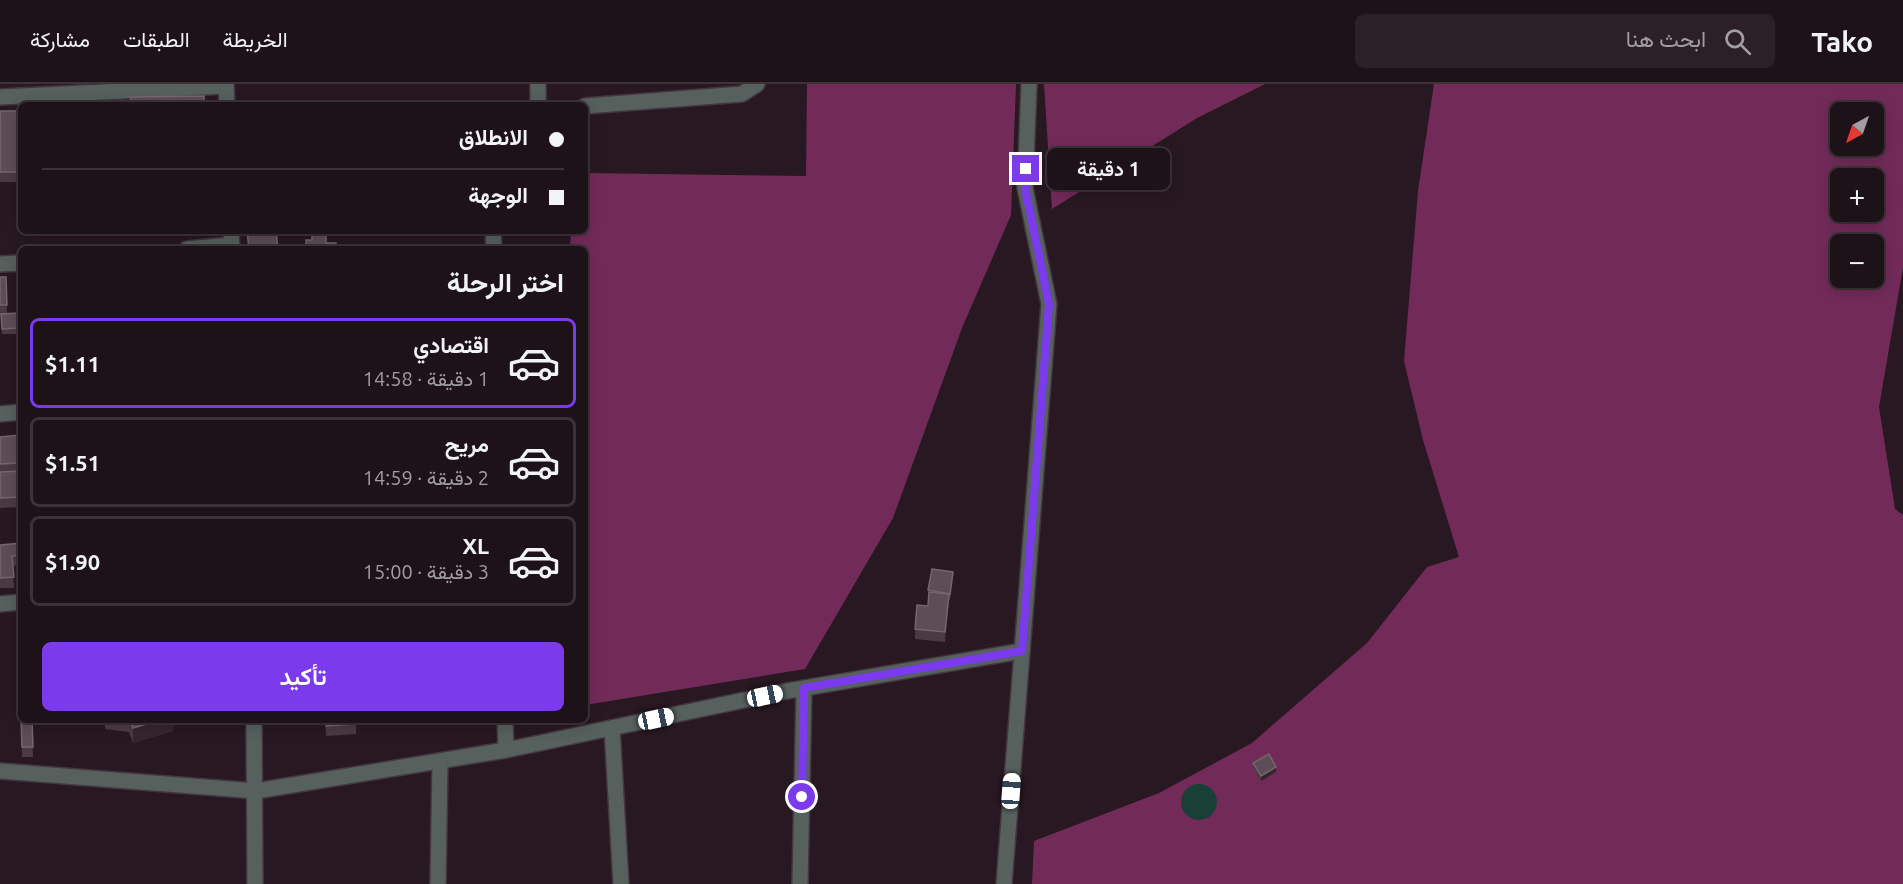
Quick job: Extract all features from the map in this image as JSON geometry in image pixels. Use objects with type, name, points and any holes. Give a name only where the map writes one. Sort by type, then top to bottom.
[{"type":"street","points":[[538,84],[538,102]]},
{"type":"street","points":[[588,106],[742,94],[758,84]]},
{"type":"street","points":[[1004,884],[1049,304],[1025,188],[1029,84]]},
{"type":"street","points":[[0,97],[77,89],[226,85],[227,102]]},
{"type":"street","points":[[206,246],[231,242]]},
{"type":"street","points":[[0,264],[18,263]]},
{"type":"street","points":[[0,414],[18,412]]},
{"type":"street","points":[[0,604],[18,602]]},
{"type":"street","points":[[0,771],[256,791],[506,750],[804,688],[1022,651]]},
{"type":"street","points":[[800,884],[804,688]]},
{"type":"street","points":[[254,723],[255,884]]},
{"type":"street","points":[[505,723],[506,750]]},
{"type":"street","points":[[612,728],[621,884]]},
{"type":"street","points":[[438,884],[440,760]]},
{"type":"shaded area","points":[[807,84],[1016,84],[1011,215],[962,328],[893,518],[805,669],[588,705],[588,246],[570,246],[571,234],[588,234],[588,173],[806,176]]},
{"type":"shaded area","points":[[1044,84],[1265,84],[1197,118],[1052,209]]},
{"type":"shaded area","points":[[1434,84],[1903,84],[1903,267],[1879,407],[1895,509],[1903,515],[1903,884],[1032,884],[1034,841],[1159,793],[1252,743],[1367,643],[1427,567],[1459,557],[1423,440],[1404,361],[1418,191]]},
{"type":"shaded area","points":[[1199,784],[1212,789],[1217,802],[1212,815],[1199,820],[1186,815],[1181,802],[1186,789]]},
{"type":"building","points":[[204,96],[204,102],[131,102],[131,97]]},
{"type":"building","points":[[0,111],[18,111],[18,172],[0,172]]},
{"type":"building","points":[[247,234],[276,234],[278,246],[249,246]]},
{"type":"building","points":[[312,235],[326,235],[326,243],[336,243],[336,246],[306,246],[306,240],[312,240]]},
{"type":"building","points":[[0,277],[6,277],[7,305],[0,305]]},
{"type":"building","points":[[18,313],[18,328],[2,329],[1,314]]},
{"type":"building","points":[[18,435],[18,463],[0,464],[0,437]]},
{"type":"building","points":[[18,471],[18,497],[0,498],[0,472]]},
{"type":"building","points":[[18,543],[18,555],[12,556],[14,577],[0,578],[0,545]]},
{"type":"building","points":[[932,569],[953,572],[950,594],[928,590]]},
{"type":"building","points":[[929,592],[949,594],[945,632],[915,629],[917,605],[928,606]]},
{"type":"building","points":[[21,723],[32,723],[33,747],[22,747]]},
{"type":"building","points":[[131,723],[150,723],[133,728]]},
{"type":"building","points":[[326,723],[356,723],[356,724],[326,726]]},
{"type":"building","points":[[1269,754],[1276,767],[1261,776],[1253,763]]},
{"type":"route","points":[[802,797],[804,688],[1022,651],[1049,304],[1025,188],[1026,169]]}]
